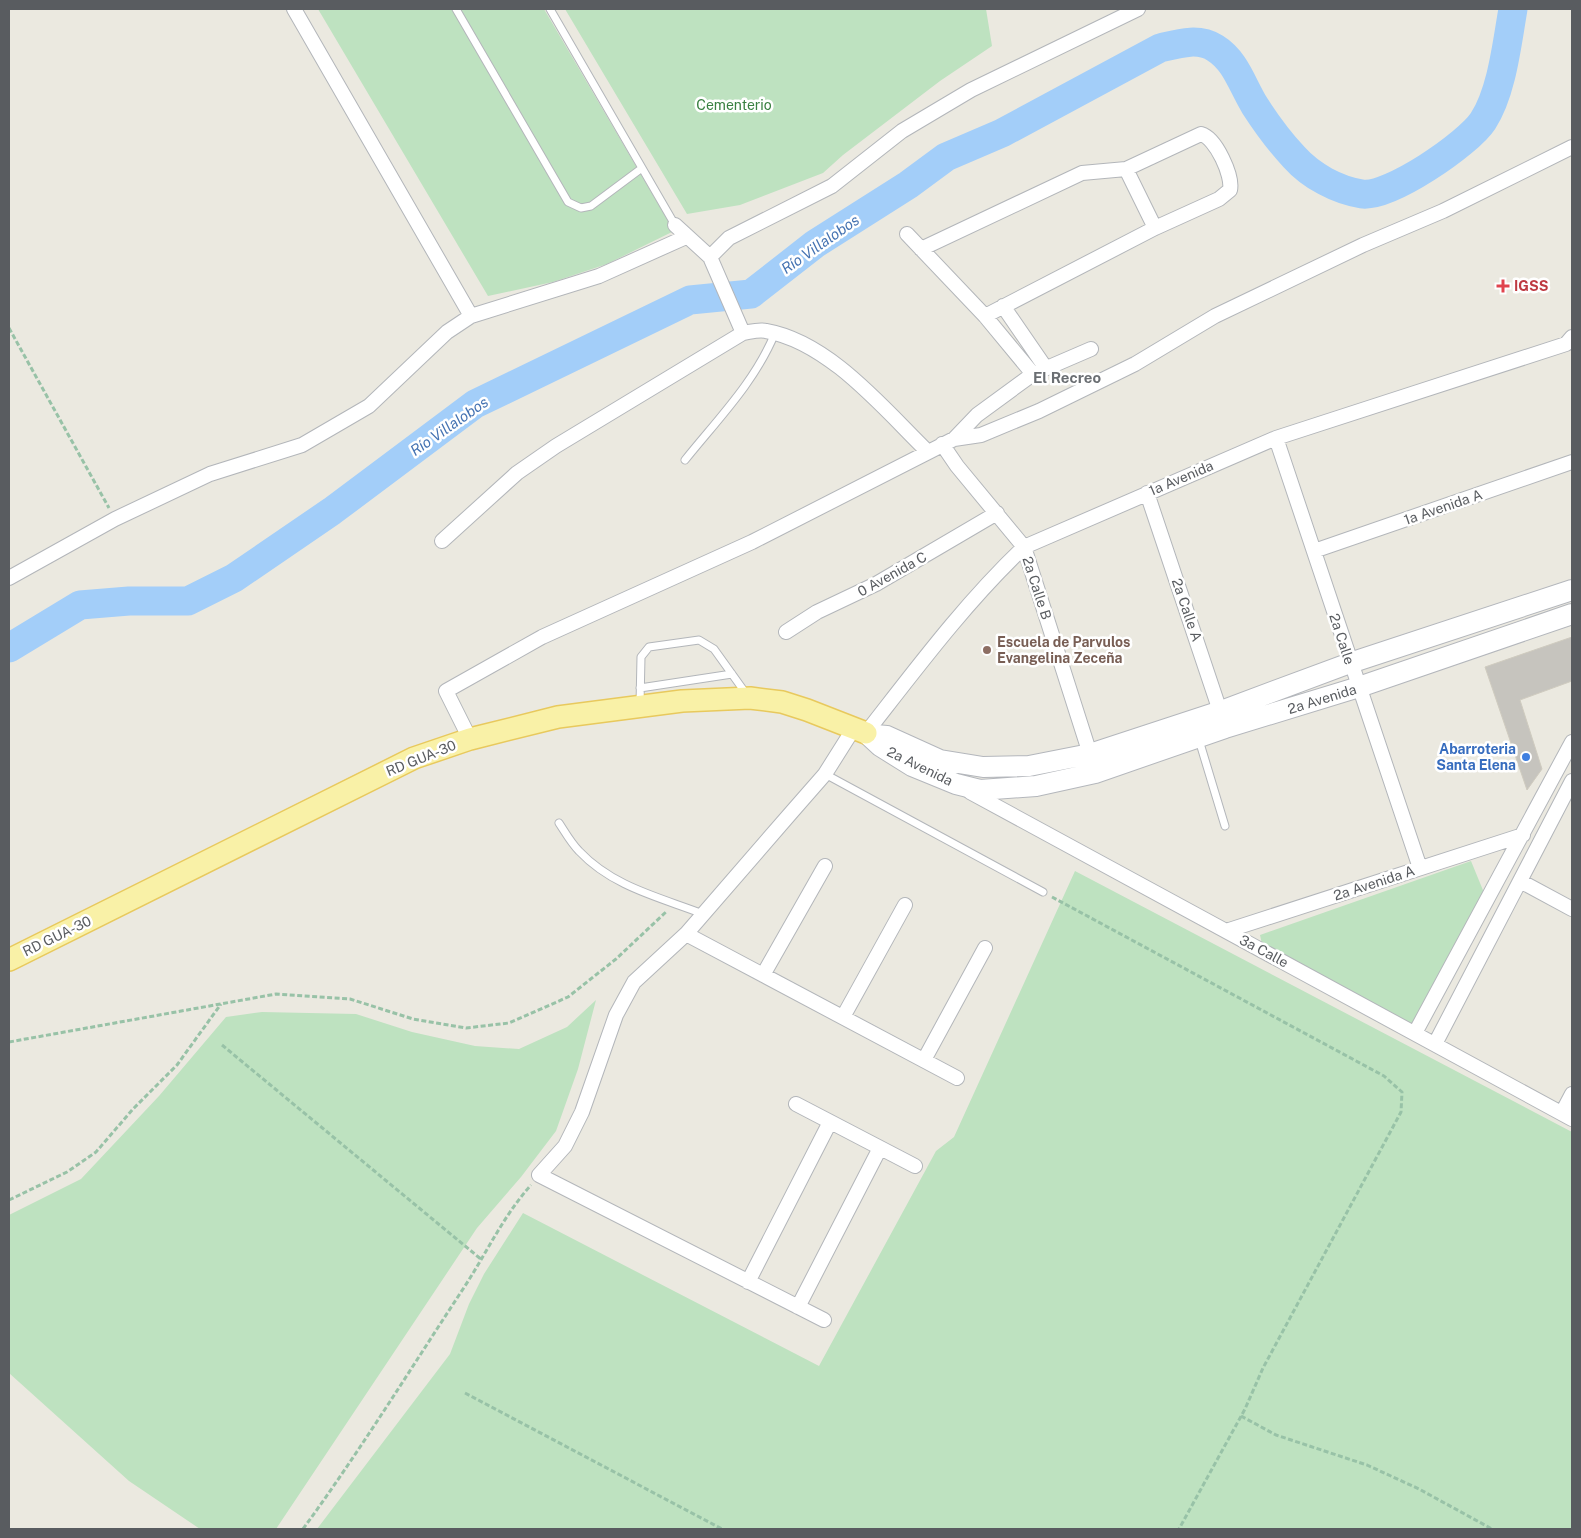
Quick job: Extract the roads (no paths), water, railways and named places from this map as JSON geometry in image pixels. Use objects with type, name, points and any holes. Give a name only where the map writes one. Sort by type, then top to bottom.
[{"type":"main road","name":"RD GUA-30","points":[[9,960],[414,758],[470,739],[640,697],[682,701],[750,698],[782,702],[860,731]]},
{"type":"street","points":[[294,9],[471,316]]},
{"type":"street","points":[[712,259],[728,238],[832,186],[902,131],[971,90],[1138,9]]},
{"type":"street","points":[[921,249],[1082,173],[1126,169],[1201,134],[1213,141],[1232,182],[1230,190],[1219,199],[1155,228],[984,316]]},
{"type":"street","points":[[470,739],[446,690],[542,637],[752,542],[853,492],[927,451],[948,442],[981,435],[1039,411],[1135,364],[1215,316],[1363,245],[1443,211],[1572,148]]},
{"type":"street","points":[[1126,169],[1155,228]]},
{"type":"street","points":[[675,225],[712,259],[743,332]]},
{"type":"street","points":[[907,234],[984,316],[1039,370]]},
{"type":"street","points":[[9,578],[115,520],[210,474],[302,445],[369,406],[447,332],[471,316],[599,276],[686,237]]},
{"type":"street","points":[[1003,306],[1039,370]]},
{"type":"street","points":[[442,542],[517,473],[556,446],[743,332],[764,330],[789,337],[819,352],[849,376],[927,451]]},
{"type":"street","name":"1a Avenida","points":[[748,1282],[540,1175],[570,1138],[582,1112],[616,1016],[634,982],[686,934],[920,664],[995,574],[1024,547],[1276,438],[1570,344]]},
{"type":"street","points":[[948,442],[977,415],[1039,370],[1091,349]]},
{"type":"street","name":"2a Calle","points":[[1276,438],[1358,688],[1420,868]]},
{"type":"street","name":"2a Calle B","points":[[948,442],[957,466],[1024,547],[1090,754]]},
{"type":"street","name":"1a Avenida A","points":[[1314,552],[1572,462]]},
{"type":"street","name":"2a Calle A","points":[[1147,493],[1223,720]]},
{"type":"street","name":"0 Avenida C","points":[[786,632],[817,612],[876,584],[997,513]]},
{"type":"street","name":"2a Avenida","points":[[860,731],[912,766],[956,784],[980,790],[1036,786],[1095,773],[1198,737],[1223,720],[1350,664],[1572,590]]},
{"type":"street","name":"2a Avenida","points":[[860,731],[887,736],[940,760],[961,765],[983,767],[1029,766],[1090,754],[1358,688],[1572,614]]},
{"type":"street","points":[[1416,1034],[1572,742]]},
{"type":"street","points":[[956,784],[961,765]]},
{"type":"street","points":[[1434,1044],[1572,781]]},
{"type":"street","name":"3a Calle","points":[[956,784],[1567,1116]]},
{"type":"street","name":"2a Avenida A","points":[[1226,931],[1523,835]]},
{"type":"street","points":[[763,975],[826,866]]},
{"type":"street","points":[[1520,881],[1572,909]]},
{"type":"street","points":[[843,1017],[905,905]]},
{"type":"street","points":[[686,934],[957,1078]]},
{"type":"street","points":[[924,1060],[984,948]]},
{"type":"street","points":[[1567,1116],[1572,1094]]},
{"type":"street","points":[[796,1104],[915,1166]]},
{"type":"street","points":[[824,1320],[748,1282],[830,1122]]},
{"type":"street","points":[[798,1307],[880,1148]]},
{"type":"lane","points":[[456,9],[568,202],[581,208],[591,206],[642,168]]},
{"type":"lane","points":[[550,9],[675,225]]},
{"type":"lane","points":[[685,460],[747,384],[767,354],[775,334]]},
{"type":"lane","points":[[732,674],[640,697],[641,658],[649,647],[699,640],[714,649],[750,698]]},
{"type":"lane","points":[[1198,737],[1225,826]]},
{"type":"lane","points":[[825,774],[1043,892]]},
{"type":"lane","points":[[559,822],[579,851],[614,880],[648,896],[703,914]]},
{"type":"waterway","name":"Río Villalobos","points":[[9,648],[80,605],[129,601],[188,601],[234,578],[332,511],[475,404],[690,300],[751,294],[815,244],[908,185],[946,157],[1002,133],[1160,48],[1180,43],[1195,42],[1215,48],[1222,53],[1238,74],[1255,106],[1273,132],[1308,170],[1334,186],[1362,194],[1374,193],[1390,188],[1427,168],[1462,143],[1483,121],[1495,96],[1499,82],[1513,9]]},
{"type":"place","name":"IGSS","points":[[1503,286]]},
{"type":"place","name":"Escuela de Parvulos Evangelina Zeceña","points":[[987,650]]},
{"type":"place","name":"Abarroteria Santa Elena","points":[[1526,757]]},
{"type":"district","name":"El Recreo","points":[[1067,377]]},
{"type":"park label","name":"Cementerio","points":[[734,105]]}]
